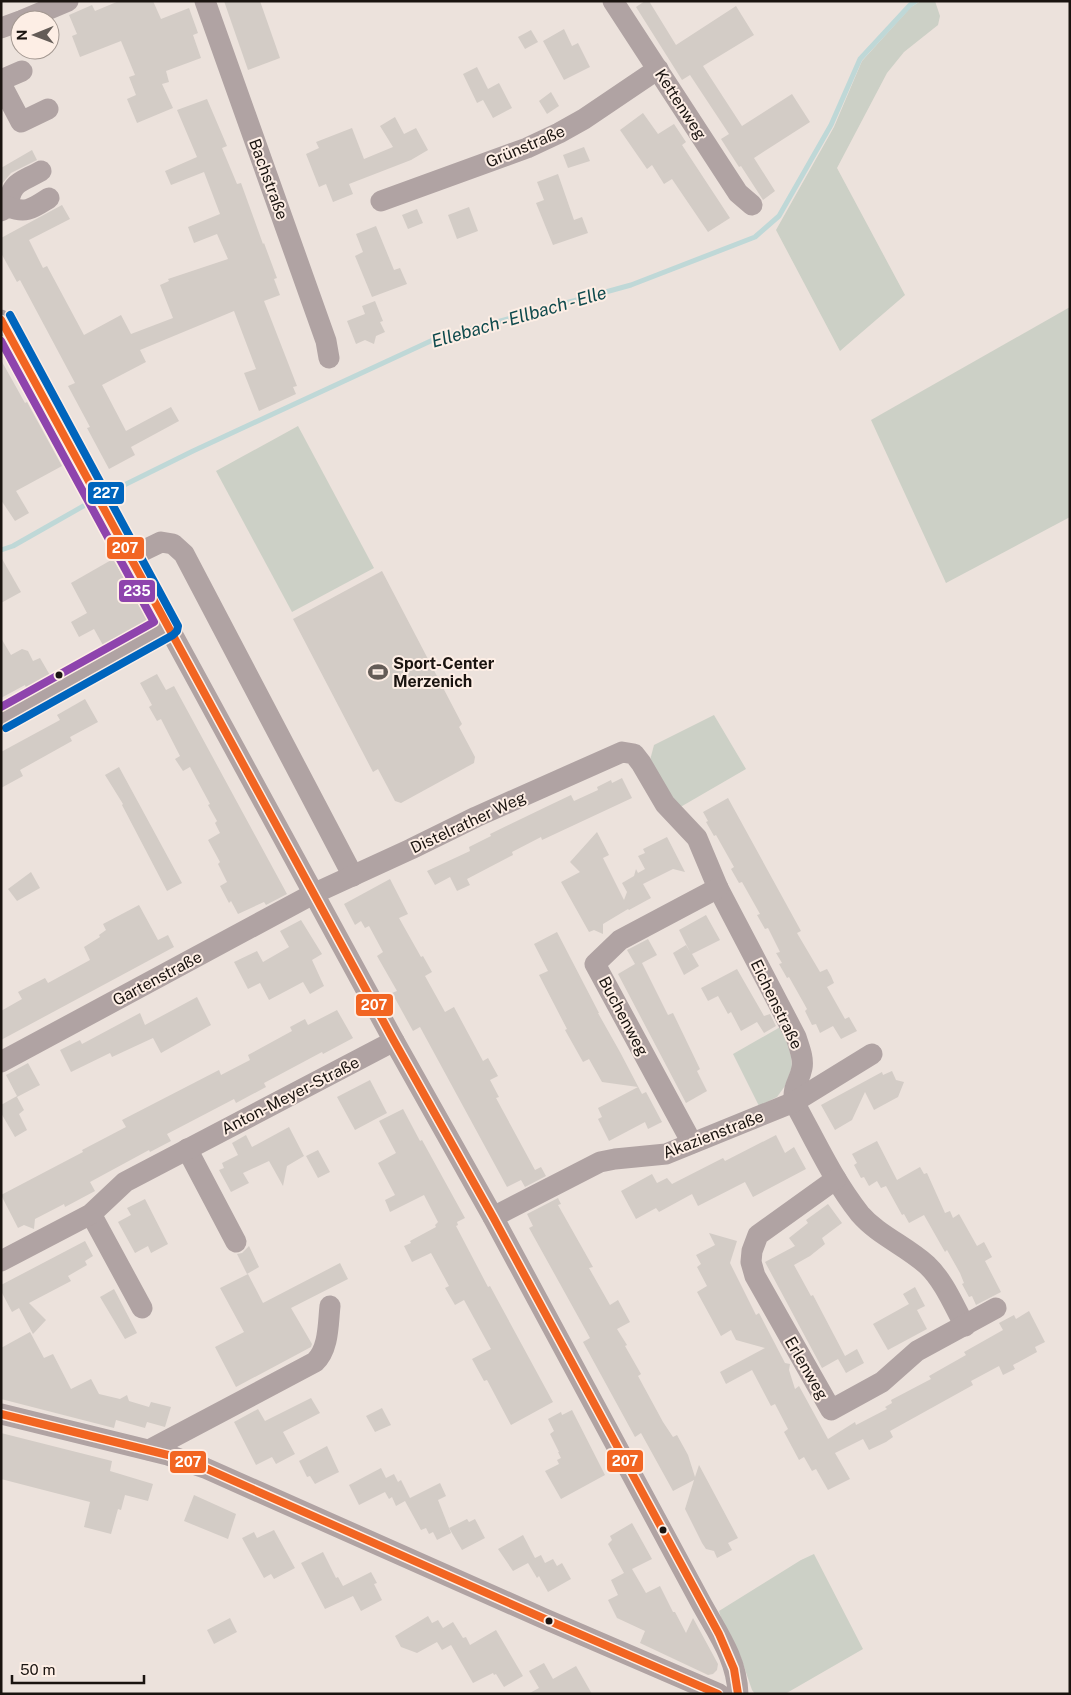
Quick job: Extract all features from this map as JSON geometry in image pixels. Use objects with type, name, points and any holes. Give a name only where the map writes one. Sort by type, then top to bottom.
[{"type":"street","name":"Bachstraße","points":[[206,1],[326,341],[329,358]]},
{"type":"street","name":"Kettenweg","points":[[613,1],[738,193],[752,205]]},
{"type":"street","points":[[43,10],[55,4]]},
{"type":"street","name":"Grünstraße","points":[[381,201],[527,148],[559,133],[584,119],[658,69]]},
{"type":"street","points":[[22,71],[1,82],[21,122],[48,109]]},
{"type":"street","points":[[41,172],[13,186],[5,209],[27,211],[49,198]]},
{"type":"street","points":[[1,320],[313,894],[493,1217],[668,1544],[730,1654],[738,1680],[738,1694]]},
{"type":"street","points":[[130,557],[161,542],[173,544],[184,554],[353,876]]},
{"type":"street","points":[[1,719],[168,626]]},
{"type":"street","name":"Distelrather Weg","points":[[313,894],[476,817],[622,752]]},
{"type":"street","name":"Eichenstraße","points":[[622,752],[634,754],[665,804],[697,838],[718,888],[796,1037],[802,1057],[802,1067],[793,1090],[794,1102]]},
{"type":"street","name":"Buchenweg","points":[[692,1143],[595,964],[620,940],[718,888]]},
{"type":"street","name":"Gartenstraße","points":[[1,1062],[313,894]]},
{"type":"street","name":"Anton-Meyer-Straße","points":[[1,1261],[90,1214],[125,1182],[394,1041]]},
{"type":"street","name":"Akazienstraße","points":[[493,1217],[600,1162],[666,1154],[794,1102],[872,1054]]},
{"type":"street","points":[[794,1102],[836,1179],[861,1214],[876,1228],[926,1264],[937,1276],[965,1326]]},
{"type":"street","points":[[187,1149],[236,1242]]},
{"type":"street","name":"Erlenweg","points":[[836,1179],[758,1235],[752,1251],[751,1262],[755,1276],[831,1410],[882,1382],[917,1351],[996,1308]]},
{"type":"street","points":[[90,1214],[142,1308]]},
{"type":"street","points":[[149,1450],[315,1362],[322,1355],[324,1348],[330,1306]]},
{"type":"street","points":[[1,1414],[168,1455],[204,1468],[719,1694]]},
{"type":"shaded area","points":[[921,1],[935,1],[940,16],[938,25],[904,52],[887,73],[837,168],[905,295],[840,351],[776,230],[834,127],[862,61],[911,7]]},
{"type":"shaded area","points":[[1070,307],[1070,517],[946,583],[871,420]]},
{"type":"shaded area","points":[[298,426],[374,568],[292,612],[216,471]]},
{"type":"shaded area","points":[[714,715],[746,769],[677,809],[649,764],[654,745]]},
{"type":"shaded area","points":[[782,1026],[791,1056],[792,1067],[785,1086],[777,1097],[759,1106],[733,1054]]},
{"type":"shaded area","points":[[814,1554],[863,1649],[785,1694],[755,1694],[740,1655],[725,1631],[719,1611],[801,1560]]},
{"type":"building","points":[[119,1],[153,1],[161,19],[189,8],[198,33],[193,35],[201,58],[166,71],[169,82],[162,84],[173,108],[137,123],[127,99],[136,95],[129,77],[135,75],[121,41],[80,57],[72,36],[77,34],[69,15],[92,5],[95,11]]},
{"type":"building","points":[[224,1],[260,1],[280,58],[248,70]]},
{"type":"building","points":[[645,1],[649,1],[676,45],[736,6],[754,35],[703,66],[742,126],[792,94],[810,122],[754,158],[775,191],[763,200],[721,139],[729,134],[690,75],[682,80],[636,7]]},
{"type":"building","points":[[564,29],[572,46],[578,43],[590,67],[564,80],[543,41]]},
{"type":"building","points":[[531,30],[538,42],[525,49],[518,37]]},
{"type":"building","points":[[477,67],[488,89],[499,83],[512,108],[493,118],[483,100],[477,103],[463,74]]},
{"type":"building","points":[[551,92],[559,106],[547,114],[539,101]]},
{"type":"building","points":[[207,99],[227,146],[222,148],[237,184],[241,183],[277,278],[274,279],[280,295],[264,301],[297,386],[293,387],[296,394],[259,411],[244,373],[256,369],[234,311],[140,350],[146,362],[102,385],[126,431],[171,407],[179,421],[131,447],[135,455],[109,469],[87,428],[90,427],[68,386],[75,383],[20,280],[17,282],[1,253],[1,238],[62,205],[70,219],[29,240],[43,268],[47,266],[84,335],[121,315],[131,334],[173,318],[160,285],[169,281],[168,279],[228,259],[217,234],[194,243],[188,227],[220,214],[204,172],[171,185],[165,171],[197,157],[177,110]]},
{"type":"building","points":[[643,113],[658,134],[674,124],[686,142],[682,145],[730,218],[708,232],[672,179],[664,184],[652,165],[647,169],[620,130]]},
{"type":"building","points":[[395,117],[404,134],[416,128],[428,150],[411,160],[349,184],[353,194],[333,202],[326,184],[319,187],[306,154],[319,148],[316,142],[352,128],[364,159],[393,147],[380,126]]},
{"type":"building","points":[[584,147],[590,161],[568,168],[563,155]]},
{"type":"building","points":[[32,150],[37,160],[11,173],[1,185],[1,168]]},
{"type":"building","points":[[558,174],[574,220],[582,217],[588,233],[553,245],[536,203],[544,200],[537,182]]},
{"type":"building","points":[[469,207],[478,231],[457,239],[448,215]]},
{"type":"building","points":[[417,209],[423,223],[408,229],[402,215]]},
{"type":"building","points":[[376,226],[394,270],[400,268],[407,284],[372,297],[355,256],[363,252],[356,234]]},
{"type":"building","points":[[375,301],[383,321],[380,322],[385,332],[376,336],[374,344],[365,340],[356,344],[347,321],[365,314],[362,306]]},
{"type":"building","points":[[1,360],[25,403],[27,402],[62,466],[16,491],[29,513],[15,521],[1,500]]},
{"type":"building","points":[[1,557],[21,592],[1,603]]},
{"type":"building","points":[[113,559],[149,622],[104,647],[94,629],[79,637],[71,622],[87,613],[71,583]]},
{"type":"building","name":"Sport-Center Merzenich","points":[[382,571],[462,724],[459,727],[475,757],[474,763],[401,803],[395,801],[378,769],[373,772],[293,619]]},
{"type":"building","points":[[1,638],[11,655],[22,649],[28,651],[33,661],[40,658],[51,677],[27,690],[25,685],[1,698]]},
{"type":"building","points":[[157,674],[166,690],[174,686],[287,894],[266,905],[264,902],[238,914],[231,901],[229,903],[220,886],[227,882],[218,864],[220,862],[208,840],[220,833],[215,823],[217,821],[190,767],[183,771],[175,759],[180,756],[161,719],[157,721],[149,707],[152,705],[140,683]]},
{"type":"building","points":[[85,699],[98,722],[70,737],[72,741],[20,770],[23,776],[1,788],[1,752],[60,720],[57,715]]},
{"type":"building","points":[[119,767],[182,883],[167,891],[123,804],[105,775]]},
{"type":"building","points":[[622,778],[632,798],[542,840],[541,837],[512,852],[513,855],[467,879],[470,885],[457,891],[450,877],[435,885],[427,871],[470,851],[469,847],[491,836],[490,834],[550,805],[571,795],[574,801],[598,790],[597,787],[611,780],[612,783]]},
{"type":"building","points":[[728,798],[801,931],[797,933],[820,972],[827,969],[834,983],[827,987],[845,1019],[849,1017],[857,1031],[841,1039],[833,1026],[820,1033],[816,1024],[812,1025],[805,1011],[807,1009],[789,977],[787,978],[779,964],[782,963],[776,953],[780,952],[768,928],[765,929],[757,915],[760,914],[742,882],[739,883],[731,869],[734,867],[716,835],[714,836],[706,822],[708,821],[703,812]]},
{"type":"building","points":[[597,832],[609,855],[603,858],[624,900],[627,892],[622,883],[634,876],[636,869],[638,873],[645,869],[638,856],[645,853],[643,849],[667,837],[685,872],[673,869],[643,884],[651,898],[603,924],[603,934],[594,930],[589,932],[561,882],[580,872],[570,862]]},
{"type":"building","points":[[31,872],[40,888],[17,901],[8,889]]},
{"type":"building","points":[[390,879],[408,914],[399,918],[421,957],[423,956],[432,972],[425,976],[445,1012],[454,1007],[483,1061],[488,1058],[498,1076],[490,1080],[499,1097],[496,1098],[535,1170],[541,1167],[546,1176],[525,1187],[521,1180],[507,1187],[420,1027],[413,1031],[392,993],[397,991],[377,956],[383,952],[369,926],[365,928],[361,921],[355,925],[344,904]]},
{"type":"building","points":[[139,905],[158,940],[168,935],[174,947],[1,1040],[1,1011],[22,999],[18,992],[45,978],[48,983],[90,960],[84,947],[100,937],[99,935],[106,930],[103,924]]},
{"type":"building","points":[[706,915],[720,940],[692,954],[699,966],[684,975],[673,953],[686,945],[690,952],[679,930]]},
{"type":"building","points":[[301,920],[322,954],[312,960],[324,986],[310,994],[303,982],[269,1000],[260,983],[248,989],[234,962],[257,951],[263,962],[289,947],[280,931]]},
{"type":"building","points":[[557,932],[642,1094],[646,1092],[662,1122],[648,1129],[645,1122],[609,1141],[598,1119],[602,1117],[598,1108],[638,1087],[602,1082],[589,1059],[583,1062],[565,1030],[567,1029],[539,975],[548,971],[534,944]]},
{"type":"building","points":[[648,939],[657,955],[642,963],[668,1015],[673,1013],[700,1069],[697,1071],[707,1091],[686,1103],[618,974],[635,964],[627,950]]},
{"type":"building","points":[[737,969],[764,1016],[770,1014],[776,1026],[764,1033],[757,1022],[741,1031],[731,1012],[728,1014],[718,996],[708,1001],[701,988]]},
{"type":"building","points":[[197,997],[211,1025],[161,1053],[153,1038],[112,1057],[110,1053],[71,1072],[60,1050],[80,1040],[82,1044],[140,1013],[145,1025]]},
{"type":"building","points":[[337,1010],[353,1038],[264,1083],[266,1087],[236,1103],[234,1099],[167,1134],[171,1141],[150,1152],[149,1150],[90,1182],[95,1191],[65,1207],[64,1204],[35,1219],[34,1229],[24,1225],[18,1228],[1,1195],[126,1127],[122,1120],[219,1070],[221,1075],[250,1060],[248,1055],[292,1031],[290,1027],[305,1019],[308,1025]]},
{"type":"building","points":[[28,1063],[40,1085],[17,1097],[24,1110],[19,1114],[27,1130],[15,1137],[1,1113],[1,1105],[17,1096],[6,1075]]},
{"type":"building","points":[[892,1071],[896,1080],[904,1082],[898,1097],[874,1110],[865,1092],[852,1120],[835,1130],[821,1105],[882,1072],[883,1075]]},
{"type":"building","points":[[370,1080],[387,1113],[355,1130],[337,1097]]},
{"type":"building","points":[[403,1109],[465,1218],[457,1222],[458,1225],[456,1226],[553,1402],[511,1425],[487,1380],[484,1381],[472,1359],[491,1349],[464,1300],[455,1305],[445,1288],[449,1286],[431,1253],[412,1262],[404,1246],[436,1227],[435,1225],[438,1222],[424,1195],[390,1212],[385,1200],[395,1195],[378,1163],[396,1153],[379,1121]]},
{"type":"building","points":[[289,1127],[304,1156],[287,1166],[283,1186],[269,1161],[243,1173],[249,1183],[231,1192],[219,1170],[224,1168],[222,1163],[238,1155],[232,1143],[246,1135],[252,1147]]},
{"type":"building","points":[[776,1135],[785,1153],[794,1147],[806,1169],[753,1197],[745,1182],[698,1206],[692,1194],[659,1212],[656,1208],[636,1219],[621,1191],[652,1174],[657,1183],[667,1178],[672,1184],[723,1158],[725,1161]]},
{"type":"building","points":[[877,1141],[897,1180],[920,1167],[924,1174],[927,1173],[945,1213],[950,1211],[953,1218],[959,1214],[977,1246],[984,1242],[992,1257],[985,1261],[1001,1292],[976,1305],[972,1296],[969,1297],[962,1284],[964,1283],[960,1273],[947,1250],[945,1252],[924,1215],[909,1223],[904,1214],[902,1215],[886,1186],[881,1188],[877,1181],[869,1186],[864,1177],[861,1178],[854,1165],[857,1163],[852,1154]]},
{"type":"building","points":[[318,1150],[330,1172],[318,1178],[306,1156]]},
{"type":"building","points":[[558,1198],[561,1204],[558,1205],[593,1267],[589,1268],[610,1305],[618,1300],[630,1322],[617,1329],[641,1374],[638,1376],[663,1422],[673,1437],[677,1435],[688,1455],[695,1477],[699,1465],[738,1538],[728,1543],[732,1550],[717,1558],[714,1551],[706,1549],[702,1543],[685,1509],[694,1480],[673,1491],[641,1433],[635,1437],[583,1342],[590,1338],[529,1228],[533,1226],[527,1214]]},
{"type":"building","points":[[145,1199],[168,1244],[151,1253],[148,1246],[135,1253],[118,1222],[131,1215],[127,1208]]},
{"type":"building","points":[[828,1204],[842,1223],[822,1238],[825,1244],[810,1256],[794,1265],[811,1296],[813,1295],[845,1356],[857,1349],[864,1363],[846,1373],[838,1359],[822,1368],[765,1262],[795,1246],[789,1238],[808,1223],[806,1220]]},
{"type":"building","points":[[709,1233],[737,1241],[730,1263],[756,1315],[759,1313],[785,1363],[790,1364],[789,1370],[795,1389],[799,1386],[828,1439],[855,1422],[856,1425],[887,1409],[885,1407],[892,1403],[891,1400],[931,1379],[929,1376],[966,1355],[964,1352],[1003,1330],[999,1323],[1014,1315],[1016,1319],[1029,1311],[1045,1342],[1035,1347],[1037,1352],[1013,1365],[1015,1369],[1003,1375],[999,1366],[971,1381],[973,1385],[890,1431],[893,1437],[886,1442],[869,1450],[863,1439],[835,1453],[850,1479],[828,1490],[816,1469],[812,1471],[804,1457],[799,1460],[784,1432],[788,1429],[775,1404],[771,1406],[752,1370],[726,1384],[720,1372],[765,1348],[736,1340],[731,1330],[721,1336],[697,1292],[707,1286],[697,1267],[701,1264],[696,1255],[715,1245]]},
{"type":"building","points":[[85,1241],[93,1256],[85,1261],[87,1265],[68,1276],[71,1281],[29,1303],[46,1320],[33,1334],[19,1308],[12,1312],[1,1291],[1,1285]]},
{"type":"building","points":[[249,1246],[259,1267],[247,1274],[237,1254],[242,1253]]},
{"type":"building","points":[[340,1263],[348,1279],[291,1308],[312,1344],[311,1347],[236,1387],[215,1347],[244,1332],[220,1288],[248,1274],[263,1303]]},
{"type":"building","points":[[915,1287],[925,1306],[917,1310],[927,1329],[888,1350],[873,1324],[909,1304],[903,1294]]},
{"type":"building","points":[[114,1289],[137,1333],[125,1339],[100,1297]]},
{"type":"building","points":[[30,1332],[44,1358],[53,1354],[71,1389],[91,1379],[99,1394],[120,1399],[127,1395],[129,1401],[149,1407],[151,1402],[171,1407],[165,1427],[147,1422],[145,1428],[116,1420],[114,1428],[1,1399],[1,1348]]},
{"type":"building","points":[[311,1398],[320,1413],[283,1432],[295,1454],[276,1464],[272,1457],[256,1465],[234,1422],[258,1409],[265,1421]]},
{"type":"building","points":[[382,1408],[391,1425],[375,1432],[366,1416]]},
{"type":"building","points":[[572,1410],[605,1475],[561,1499],[545,1471],[559,1464],[557,1460],[561,1458],[550,1434],[554,1431],[548,1419],[561,1412],[562,1415]]},
{"type":"building","points":[[1,1433],[112,1461],[110,1471],[153,1484],[148,1501],[125,1495],[121,1510],[118,1509],[111,1534],[84,1527],[90,1502],[1,1479]]},
{"type":"building","points":[[327,1446],[339,1472],[315,1484],[310,1476],[307,1477],[299,1461]]},
{"type":"building","points":[[381,1468],[386,1478],[394,1474],[398,1482],[401,1480],[410,1498],[440,1483],[446,1496],[438,1500],[451,1533],[437,1540],[433,1532],[429,1534],[426,1528],[421,1530],[405,1501],[396,1506],[392,1497],[389,1499],[385,1492],[359,1505],[349,1485]]},
{"type":"building","points":[[194,1495],[236,1514],[228,1539],[184,1521]]},
{"type":"building","points":[[467,1519],[469,1522],[475,1519],[485,1538],[462,1550],[449,1528]]},
{"type":"building","points":[[632,1523],[652,1559],[632,1569],[646,1593],[660,1586],[686,1633],[693,1618],[718,1664],[717,1670],[713,1674],[708,1675],[640,1643],[645,1631],[617,1618],[608,1600],[618,1595],[611,1580],[624,1573],[608,1544],[612,1540],[610,1536]]},
{"type":"building","points":[[274,1530],[295,1568],[274,1579],[271,1574],[264,1578],[242,1538],[254,1532],[257,1538]]},
{"type":"building","points":[[523,1535],[535,1558],[541,1555],[545,1563],[553,1559],[557,1566],[562,1563],[571,1579],[548,1592],[539,1576],[537,1578],[528,1563],[513,1571],[498,1549]]},
{"type":"building","points":[[323,1552],[336,1578],[338,1577],[343,1586],[371,1572],[377,1583],[374,1584],[382,1600],[361,1611],[353,1596],[325,1609],[301,1563]]},
{"type":"building","points":[[428,1616],[432,1623],[438,1620],[443,1628],[453,1622],[463,1638],[466,1637],[470,1645],[496,1630],[523,1676],[504,1687],[496,1674],[494,1675],[493,1673],[473,1683],[451,1645],[442,1650],[437,1642],[417,1653],[401,1647],[395,1636]]},
{"type":"building","points":[[230,1618],[237,1632],[214,1644],[207,1630]]},
{"type":"building","points":[[544,1663],[553,1679],[576,1666],[592,1694],[528,1694],[539,1688],[529,1671]]},
{"type":"waterway","name":"Ellebach - Ellbach - Elle","points":[[102,496],[193,451],[435,339],[631,285],[755,237],[779,216],[831,125],[860,59],[910,5],[916,1]]},
{"type":"waterway","name":"Ellebach - Ellbach - Elle","points":[[1,550],[13,546],[94,500]]},
{"type":"transit line","name":"227","points":[[6,728],[173,635],[177,631],[178,626],[10,315]]},
{"type":"transit line","name":"207","points":[[1,320],[394,1041],[493,1217],[719,1634],[734,1669],[738,1694]]},
{"type":"transit line","name":"235","points":[[1,341],[154,622],[1,707]]},
{"type":"transit line","name":"207","points":[[1,1414],[168,1455],[205,1468],[718,1694]]},
{"type":"place","name":"Sport-Center Merzenich","points":[[378,672]]}]
